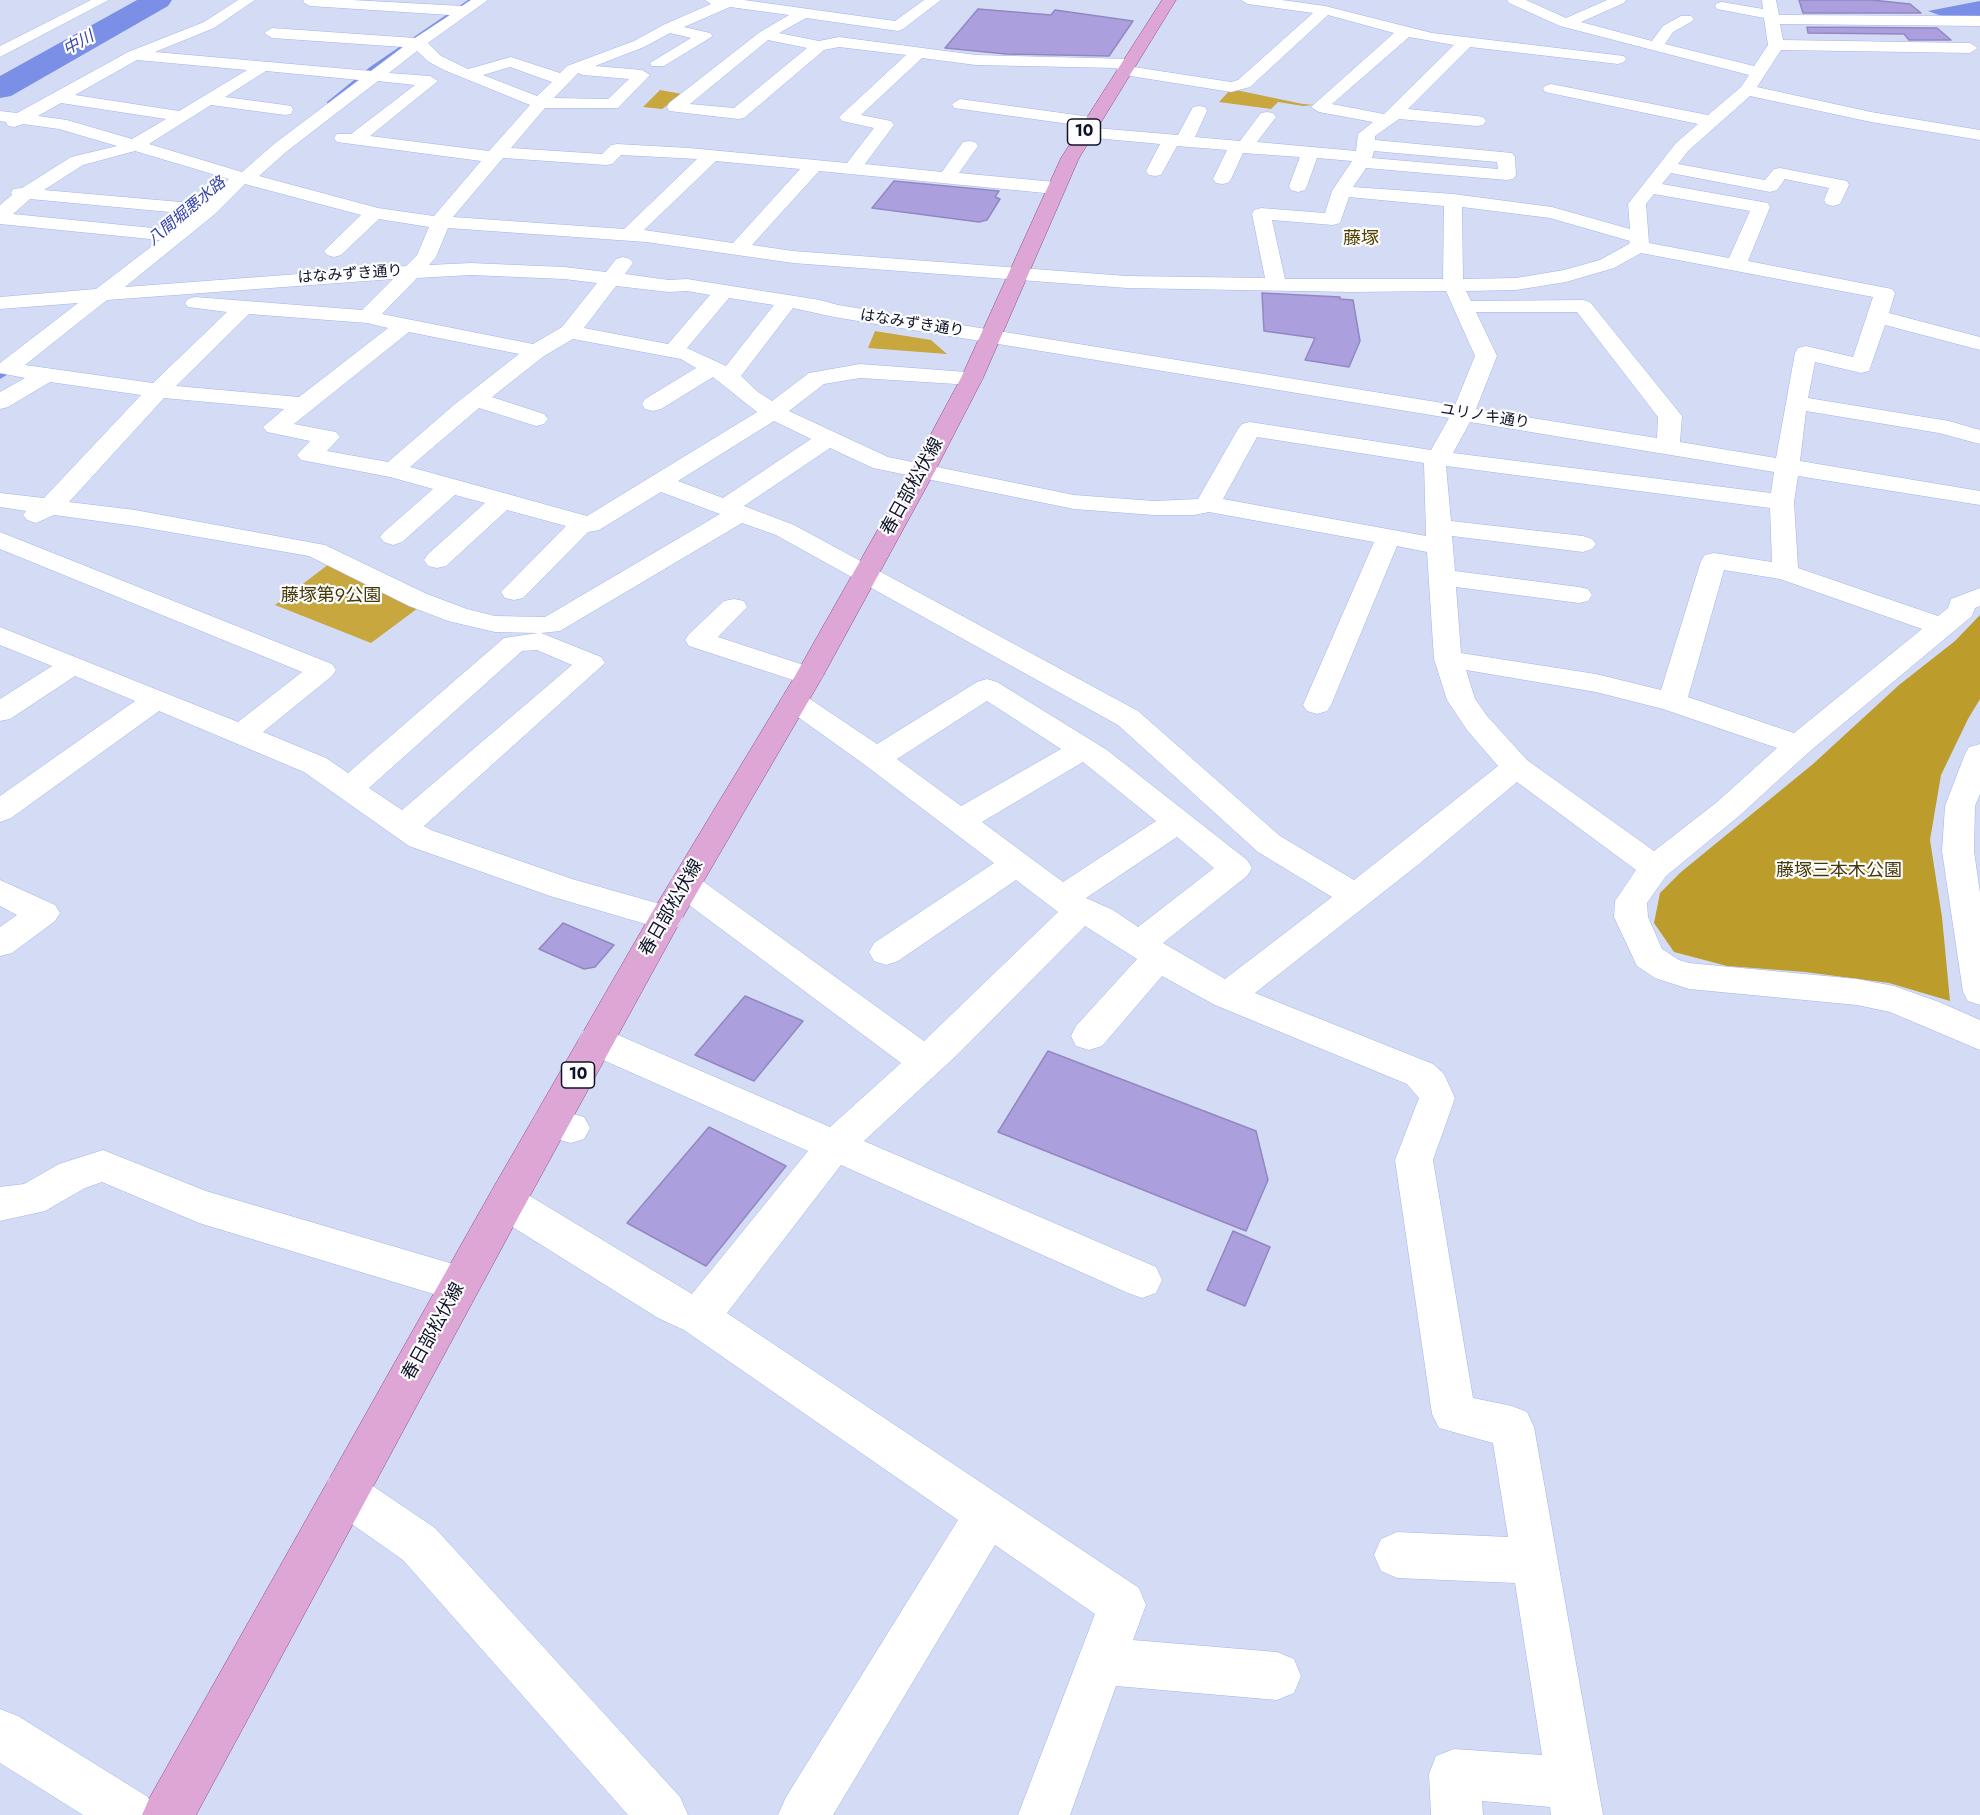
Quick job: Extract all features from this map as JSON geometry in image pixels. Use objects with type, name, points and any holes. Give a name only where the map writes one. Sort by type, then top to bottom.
[{"type":"main road","name":"春日部松伏線","points":[[168,1815],[506,1202],[561,1125],[596,1041],[801,688],[923,471],[972,378],[1019,275],[1055,188],[1088,127],[1170,0]]},
{"type":"street","points":[[0,52],[102,0]]},
{"type":"street","points":[[8,121],[134,55],[209,25],[248,0]]},
{"type":"street","points":[[305,404],[158,391],[7,368],[177,236],[299,134],[418,43],[481,0]]},
{"type":"street","points":[[367,317],[426,257],[444,215],[540,103],[568,74],[629,48],[724,1],[898,26],[934,0]]},
{"type":"street","points":[[1248,0],[1325,10],[1431,38],[1617,59]]},
{"type":"street","points":[[1567,23],[1618,0]]},
{"type":"street","points":[[234,64],[311,1],[464,11]]},
{"type":"street","points":[[1522,1],[1567,23],[1757,72]]},
{"type":"street","points":[[1722,6],[1772,11],[1886,14],[1939,21],[1980,21]]},
{"type":"street","points":[[765,36],[819,45],[839,42],[976,60],[1126,67],[1231,87],[1244,84],[1325,10]]},
{"type":"street","points":[[1639,242],[1637,204],[1682,147],[1747,90],[1776,45],[1772,11]]},
{"type":"street","points":[[1923,11],[1939,21],[1975,53]]},
{"type":"street","points":[[802,14],[765,36],[675,107],[738,114],[819,45]]},
{"type":"street","points":[[1583,96],[1617,59],[1649,45],[1668,29],[1686,19]]},
{"type":"street","points":[[839,42],[855,21]]},
{"type":"street","points":[[658,63],[705,36],[668,28]]},
{"type":"street","points":[[1406,31],[1319,107],[1391,116],[1478,121]]},
{"type":"street","points":[[263,40],[418,43],[435,59],[467,74],[540,103],[612,104],[642,75],[568,74],[511,62],[467,74]]},
{"type":"street","points":[[1276,284],[1261,214],[1333,219],[1341,191],[1363,155],[1367,134],[1391,116],[1466,42]]},
{"type":"street","points":[[1776,45],[1975,53]]},
{"type":"street","points":[[852,169],[885,125],[849,117],[919,52]]},
{"type":"street","points":[[134,55],[430,81],[355,140]]},
{"type":"street","points":[[0,216],[26,194],[77,161],[135,145],[264,66]]},
{"type":"street","points":[[1551,89],[1710,121]]},
{"type":"street","points":[[1747,90],[1871,117],[1980,135]]},
{"type":"street","points":[[189,94],[285,110]]},
{"type":"street","points":[[57,97],[182,116]]},
{"type":"street","points":[[960,104],[1176,142],[1317,149],[1507,175],[1506,157],[1363,155]]},
{"type":"street","points":[[1155,171],[1199,111]]},
{"type":"street","points":[[1222,179],[1241,147],[1268,117]]},
{"type":"street","points":[[8,121],[61,124],[244,178],[376,213],[441,223],[637,236],[738,249]]},
{"type":"street","points":[[299,134],[496,155],[606,159],[617,149],[689,153],[1055,188]]},
{"type":"street","points":[[689,153],[705,136]]},
{"type":"street","points":[[948,178],[969,146]]},
{"type":"street","points":[[1299,186],[1317,149]]},
{"type":"street","points":[[393,471],[475,399],[536,351],[570,332],[612,278],[637,236],[712,155]]},
{"type":"street","points":[[673,351],[740,277],[738,249],[814,165]]},
{"type":"street","points":[[1667,166],[1770,186],[1780,173],[1840,185],[1833,200]]},
{"type":"street","points":[[1650,188],[1761,207],[1736,265]]},
{"type":"street","points":[[0,190],[208,210]]},
{"type":"street","points":[[1341,191],[1452,200],[1552,213],[1639,242],[1736,265],[1886,292],[1861,366],[1806,353],[1786,465],[1782,502],[1785,572]]},
{"type":"street","points":[[1452,200],[1452,285],[1486,356],[1463,413],[1436,458],[1434,466],[1448,659],[1461,700],[1477,723],[1516,767],[1655,868]]},
{"type":"street","points":[[334,252],[376,213]]},
{"type":"street","points":[[0,216],[177,236]]},
{"type":"street","points":[[740,277],[1019,275],[1193,284],[1516,284],[1566,276],[1607,264],[1639,242]]},
{"type":"street","name":"はなみずき通り","points":[[0,303],[32,300],[97,300],[414,270],[520,270],[612,278],[669,286],[678,290],[740,277],[834,311],[991,336]]},
{"type":"street","points":[[0,290],[79,276],[97,300]]},
{"type":"street","name":"はなみずき通り","points":[[740,277],[783,308],[814,312],[834,311]]},
{"type":"street","points":[[0,319],[97,300],[190,303],[367,317],[536,351]]},
{"type":"street","points":[[1464,306],[1583,306],[1670,416],[1668,446]]},
{"type":"street","points":[[0,538],[51,506],[158,391],[244,307]]},
{"type":"street","points":[[653,404],[720,373],[783,308]]},
{"type":"street","points":[[1878,316],[1980,344]]},
{"type":"street","points":[[405,325],[275,427],[328,437],[309,455],[393,471],[590,525],[773,412],[817,378],[860,371],[972,378]]},
{"type":"street","points":[[570,332],[687,354],[720,373],[773,412],[881,463],[1074,502],[1154,508],[1194,508],[1208,504],[1388,538],[1439,536],[1583,544]]},
{"type":"street","name":"ユリノキ通り","points":[[991,336],[1183,359],[1253,370],[1463,413],[1980,498]]},
{"type":"street","points":[[0,402],[46,375]]},
{"type":"street","points":[[475,399],[536,419]]},
{"type":"street","points":[[1796,403],[1941,426],[1980,437]]},
{"type":"street","points":[[1208,504],[1250,429],[1436,458],[1782,502]]},
{"type":"street","points":[[0,500],[51,506],[316,550],[417,600],[458,615],[495,624],[550,625],[732,511],[828,438]]},
{"type":"street","points":[[660,483],[785,530],[1128,718],[1269,844],[1355,896]]},
{"type":"street","points":[[393,537],[450,488]]},
{"type":"street","points":[[437,560],[502,501]]},
{"type":"street","points":[[514,592],[583,523]]},
{"type":"street","points":[[0,538],[322,670],[241,735]]},
{"type":"street","points":[[1317,705],[1388,538]]},
{"type":"street","points":[[1672,702],[1714,561],[1785,572],[1940,626]]},
{"type":"street","points":[[1442,577],[1579,595]]},
{"type":"street","points":[[1980,596],[1961,605],[1962,610],[1798,745],[1728,809],[1655,868],[1631,901],[1631,917],[1649,957],[1667,969],[1689,976],[1857,992],[1893,999],[1927,1011],[1980,1036]]},
{"type":"street","points":[[734,607],[699,640],[801,688],[876,758],[1071,904],[1101,919],[1149,951],[1227,996],[1420,1074],[1431,1084],[1437,1098],[1414,1160],[1454,1414],[1512,1427],[1574,1799],[1454,1774],[1457,1815]]},
{"type":"street","points":[[0,635],[315,765],[420,838],[562,888],[666,918]]},
{"type":"street","points":[[350,789],[514,644],[540,641],[591,663],[404,826]]},
{"type":"street","points":[[1448,659],[1596,683],[1672,702],[1798,745]]},
{"type":"street","points":[[0,712],[72,666]]},
{"type":"street","points":[[876,758],[987,688],[1083,749],[1236,868],[1149,951],[1089,1036]]},
{"type":"street","points":[[0,810],[156,700]]},
{"type":"street","points":[[960,821],[1083,749]]},
{"type":"street","points":[[1980,754],[1960,806],[1958,851],[1980,992]]},
{"type":"street","points":[[1227,996],[1408,856],[1516,767]]},
{"type":"street","points":[[699,1317],[834,1146],[926,1062],[1071,904],[1177,822]]},
{"type":"street","points":[[886,952],[1017,864]]},
{"type":"street","points":[[686,885],[926,1062]]},
{"type":"street","points":[[0,892],[43,913],[0,944]]},
{"type":"street","points":[[596,1041],[1142,1280]]},
{"type":"street","points":[[0,1204],[31,1199],[73,1175],[103,1166],[199,1206],[460,1284]]},
{"type":"street","points":[[506,1202],[673,1305],[699,1317],[1122,1605],[1044,1815]]},
{"type":"street","points":[[345,1493],[419,1544],[662,1815]]},
{"type":"street","points":[[804,1815],[988,1514]]},
{"type":"street","points":[[1397,1555],[1534,1561]]},
{"type":"street","points":[[1102,1661],[1277,1676]]},
{"type":"street","points":[[0,1734],[130,1815]]},
{"type":"green space","points":[[1231,89],[1314,105],[1303,106],[1278,102],[1271,109],[1219,102]]},
{"type":"green space","points":[[660,90],[682,94],[662,109],[643,107]]},
{"type":"green space","points":[[875,331],[931,340],[947,354],[868,348]]},
{"type":"green space","name":"藤塚第９公園","points":[[329,564],[418,608],[371,643],[275,605]]},
{"type":"green space","name":"藤塚三本木公園","points":[[1980,615],[1980,699],[1941,775],[1930,840],[1942,917],[1950,1001],[1889,983],[1805,972],[1727,966],[1674,952],[1654,923],[1660,893],[1681,872],[1813,764],[1899,685],[1955,641]]},
{"type":"water","points":[[1980,1],[1980,18],[1947,18],[1928,11]]},
{"type":"building","points":[[1799,0],[1872,0],[1910,4],[1921,13],[1803,13]]},
{"type":"building","points":[[978,9],[1051,15],[1055,10],[1133,21],[1109,56],[1006,54],[945,48]]},
{"type":"building","points":[[1807,27],[1937,28],[1951,40],[1909,40],[1904,34],[1808,33]]},
{"type":"building","points":[[894,181],[999,191],[995,197],[1000,199],[987,220],[979,222],[872,208]]},
{"type":"building","points":[[1262,293],[1340,297],[1340,299],[1353,300],[1360,341],[1349,367],[1305,360],[1315,338],[1264,331]]},
{"type":"building","points":[[563,923],[614,945],[595,967],[584,969],[539,949]]},
{"type":"building","points":[[745,996],[803,1021],[754,1081],[695,1055]]},
{"type":"building","points":[[1048,1051],[1256,1131],[1268,1180],[1246,1231],[998,1132]]},
{"type":"building","points":[[709,1127],[786,1166],[706,1266],[627,1223]]},
{"type":"building","points":[[1233,1231],[1270,1247],[1245,1306],[1207,1290]]},
{"type":"waterway","name":"中川","points":[[0,89],[158,0]]},
{"type":"waterway","name":"八間堀悪水路","points":[[329,103],[372,68],[471,0]]},
{"type":"waterway","name":"八間堀悪水路","points":[[0,377],[18,366]]},
{"type":"district","name":"藤塚","points":[[1361,240]]}]
